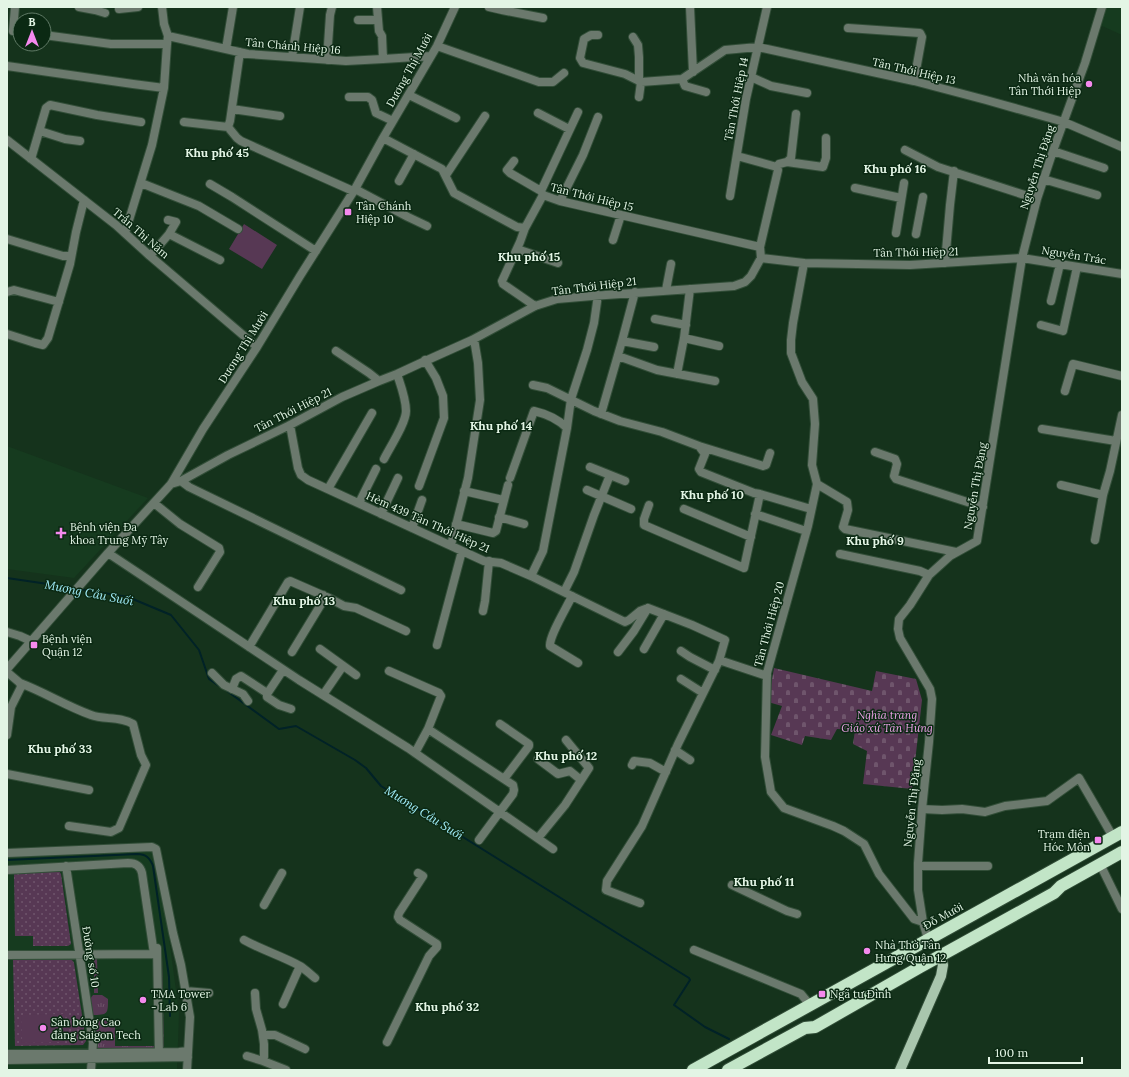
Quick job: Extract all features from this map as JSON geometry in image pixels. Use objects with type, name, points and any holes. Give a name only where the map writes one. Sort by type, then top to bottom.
[{"type":"highway","name":"Đỗ Mười","points":[[693,1070],[929,941],[1046,879],[1055,878],[1119,837]]},
{"type":"highway","points":[[1102,867],[1122,852]]},
{"type":"highway","points":[[742,1070],[1054,894],[1061,886],[1102,867],[1122,860]]},
{"type":"highway","name":"Đỗ Mười","points":[[707,1070],[801,1018],[808,1010],[929,941]]},
{"type":"highway","points":[[728,1070],[805,1028],[815,1027],[920,967],[941,958]]},
{"type":"main road","points":[[900,1070],[941,976],[943,965],[941,958]]},
{"type":"street","points":[[79,7],[95,8],[105,13]]},
{"type":"street","points":[[119,9],[138,7]]},
{"type":"street","points":[[125,233],[152,145],[164,88],[168,36],[164,24],[162,7]]},
{"type":"street","points":[[226,49],[233,7]]},
{"type":"street","points":[[292,57],[300,7]]},
{"type":"street","points":[[327,60],[330,15],[332,7]]},
{"type":"street","points":[[377,7],[379,31],[382,36],[383,60]]},
{"type":"street","name":"Dương Thị Mười","points":[[7,670],[108,553],[172,484],[203,428],[257,347],[354,190],[437,46],[455,7]]},
{"type":"street","points":[[489,7],[543,18]]},
{"type":"street","points":[[690,7],[692,72]]},
{"type":"street","name":"Tân Thới Hiệp 14","points":[[730,196],[746,99],[767,7]]},
{"type":"street","name":"Nguyễn Thị Đặng","points":[[929,941],[918,890],[918,866],[932,699],[930,689],[900,638],[898,629],[899,619],[910,605],[929,574],[950,556],[977,541],[1022,258],[1043,179],[1085,63],[1102,7]]},
{"type":"street","points":[[358,20],[378,20]]},
{"type":"street","points":[[848,28],[920,34],[922,37],[914,81]]},
{"type":"street","points":[[598,35],[591,35],[584,39],[580,58],[583,63],[624,74],[640,82],[682,79],[685,86],[706,92]]},
{"type":"street","points":[[52,36],[111,44],[167,44]]},
{"type":"street","name":"Tân Chánh Hiệp 16","points":[[168,36],[248,54],[346,61],[431,56]]},
{"type":"street","points":[[633,37],[638,45],[640,82],[639,97]]},
{"type":"street","points":[[437,46],[539,82],[553,82],[564,73]]},
{"type":"street","name":"Tân Thới Hiệp 13","points":[[682,79],[724,50],[758,47],[914,81],[986,100],[1064,122],[1122,147]]},
{"type":"street","points":[[228,127],[240,52]]},
{"type":"street","points":[[7,66],[164,88]]},
{"type":"street","points":[[751,77],[772,86],[807,94]]},
{"type":"street","points":[[409,94],[456,118]]},
{"type":"street","points":[[349,97],[368,97],[372,100],[376,113],[393,121]]},
{"type":"street","points":[[31,159],[46,108],[50,105],[140,122]]},
{"type":"street","points":[[232,109],[280,116]]},
{"type":"street","points":[[514,161],[506,170],[542,193],[569,129],[578,112]]},
{"type":"street","points":[[538,113],[569,129]]},
{"type":"street","points":[[788,162],[791,158],[796,114]]},
{"type":"street","points":[[446,175],[485,116]]},
{"type":"street","points":[[560,202],[583,155],[598,117]]},
{"type":"street","points":[[184,122],[228,127],[237,138],[242,141],[354,190],[427,226]]},
{"type":"street","points":[[40,131],[66,139],[80,141]]},
{"type":"street","points":[[383,138],[442,169],[454,193],[517,227],[525,228]]},
{"type":"street","points":[[777,167],[779,164],[788,162],[823,167],[826,158],[826,138]]},
{"type":"street","name":"Trần Thị Năm","points":[[7,140],[125,233],[257,347]]},
{"type":"street","points":[[905,150],[938,166],[1037,199]]},
{"type":"street","points":[[1053,151],[1104,168]]},
{"type":"street","points":[[399,181],[414,154]]},
{"type":"street","points":[[737,156],[777,167]]},
{"type":"street","points":[[761,258],[760,247],[778,170],[777,167]]},
{"type":"street","points":[[945,263],[954,171]]},
{"type":"street","points":[[1043,179],[1097,195]]},
{"type":"street","points":[[141,183],[199,206],[238,229]]},
{"type":"street","points":[[896,233],[904,183]]},
{"type":"street","points":[[210,184],[316,251]]},
{"type":"street","points":[[855,188],[901,198]]},
{"type":"street","name":"Tân Thới Hiệp 15","points":[[535,306],[503,284],[502,281],[542,193],[560,202],[760,247]]},
{"type":"street","points":[[916,234],[923,197]]},
{"type":"street","points":[[7,334],[35,344],[43,345],[48,338],[72,256],[84,200]]},
{"type":"street","points":[[613,240],[621,215]]},
{"type":"street","points":[[150,256],[169,234],[176,222],[168,220]]},
{"type":"street","points":[[169,234],[220,260]]},
{"type":"street","points":[[7,239],[63,256],[72,256]]},
{"type":"street","points":[[517,249],[558,263]]},
{"type":"street","name":"Tân Thới Hiệp 21","points":[[172,484],[181,481],[228,455],[290,425],[342,397],[474,339],[535,306],[557,300],[635,292],[734,286],[745,282],[751,276],[761,258],[804,263],[910,265],[1022,258]]},
{"type":"street","name":"Nguyễn Trác","points":[[1022,258],[1122,274]]},
{"type":"street","name":"Tân Thới Hiệp 20","points":[[804,263],[791,340],[792,353],[802,382],[813,399],[815,424],[812,465],[816,484],[806,531],[767,676],[765,756],[771,792],[784,808],[844,831],[864,844],[879,874],[914,919],[924,922]]},
{"type":"street","points":[[666,290],[671,264]]},
{"type":"street","points":[[1051,301],[1060,264]]},
{"type":"street","points":[[1041,325],[1063,331],[1077,267]]},
{"type":"street","points":[[677,374],[686,325],[690,289]]},
{"type":"street","points":[[7,292],[14,290],[59,302]]},
{"type":"street","points":[[602,414],[635,292]]},
{"type":"street","points":[[531,576],[543,551],[568,428],[570,399],[587,350],[594,323],[598,296]]},
{"type":"street","points":[[655,319],[686,325]]},
{"type":"street","points":[[684,338],[719,346]]},
{"type":"street","points":[[451,546],[469,470],[480,400],[478,362],[474,339]]},
{"type":"street","points":[[622,341],[654,347]]},
{"type":"street","points":[[336,351],[369,372],[379,381]]},
{"type":"street","points":[[618,356],[657,370],[715,381]]},
{"type":"street","points":[[419,486],[444,418],[443,396],[436,378],[426,360]]},
{"type":"street","points":[[1065,391],[1073,364],[1122,376]]},
{"type":"street","points":[[384,459],[403,423],[406,411],[404,396],[397,374]]},
{"type":"street","points":[[533,385],[547,388],[620,421],[662,432],[699,446],[762,466],[766,465],[770,453]]},
{"type":"street","points":[[456,524],[493,533],[496,531],[503,500],[534,411],[549,415],[561,421],[568,428]]},
{"type":"street","points":[[328,489],[372,413]]},
{"type":"street","points":[[1095,540],[1103,495],[1122,417]]},
{"type":"street","name":"Hẻm 439 Tân Thới Hiệp 21","points":[[290,425],[298,468],[301,475],[308,480],[484,561],[501,563],[531,576],[625,622],[640,611],[648,608]]},
{"type":"street","points":[[1042,429],[1116,441]]},
{"type":"street","points":[[699,446],[705,454],[699,469],[701,472],[754,493],[811,509]]},
{"type":"street","points":[[875,452],[895,459],[897,464],[894,476],[896,479],[983,507]]},
{"type":"street","points":[[590,467],[624,481]]},
{"type":"street","points":[[359,503],[376,469]]},
{"type":"street","points":[[564,592],[574,572],[610,475]]},
{"type":"street","points":[[381,514],[398,478]]},
{"type":"street","points":[[181,481],[189,487],[401,590]]},
{"type":"street","points":[[816,484],[848,502],[848,510],[843,527],[845,530],[956,552]]},
{"type":"street","points":[[1061,485],[1103,495]]},
{"type":"street","points":[[587,490],[631,509]]},
{"type":"street","points":[[464,491],[503,500]]},
{"type":"street","points":[[648,505],[644,525],[744,568],[760,494]]},
{"type":"street","points":[[412,528],[422,500]]},
{"type":"street","points":[[154,503],[180,524],[219,548],[220,552],[198,587]]},
{"type":"street","points":[[684,509],[751,537]]},
{"type":"street","points":[[755,514],[806,531]]},
{"type":"street","points":[[499,516],[524,524]]},
{"type":"street","points":[[437,645],[462,551]]},
{"type":"street","points":[[108,553],[283,670],[415,753],[553,849]]},
{"type":"street","points":[[840,554],[929,574]]},
{"type":"street","points":[[483,611],[489,561]]},
{"type":"street","points":[[249,647],[290,580],[344,606],[356,608],[406,631]]},
{"type":"street","points":[[292,652],[323,601],[323,595]]},
{"type":"street","points":[[572,596],[549,644],[578,662]]},
{"type":"street","points":[[618,652],[634,631],[648,608],[725,640],[715,670],[675,750],[642,826],[607,880],[606,890],[640,903]]},
{"type":"street","points":[[644,649],[664,614]]},
{"type":"street","points":[[7,632],[31,641]]},
{"type":"street","points":[[320,649],[356,675]]},
{"type":"street","points":[[681,651],[715,670]]},
{"type":"street","points":[[719,661],[767,676]]},
{"type":"street","points":[[323,695],[343,666]]},
{"type":"street","points":[[7,670],[20,683],[34,688],[62,704],[93,716],[127,720],[133,724],[141,755],[146,765],[119,828],[111,832],[69,826]]},
{"type":"street","points":[[267,693],[283,670]]},
{"type":"street","points":[[389,671],[439,692],[441,696],[428,729],[415,753]]},
{"type":"street","points":[[212,673],[224,685],[243,694],[248,701]]},
{"type":"street","points":[[232,689],[236,679],[241,676],[267,693],[267,696],[279,705],[291,709]]},
{"type":"street","points":[[681,679],[703,693]]},
{"type":"street","points":[[7,735],[11,707],[21,687],[20,683]]},
{"type":"street","points":[[500,724],[529,744],[504,779]]},
{"type":"street","points":[[428,729],[513,785],[513,794],[479,840]]},
{"type":"street","points":[[538,838],[565,805],[589,768],[566,740]]},
{"type":"street","points":[[675,750],[690,760]]},
{"type":"street","points":[[538,759],[558,774],[570,771],[581,780]]},
{"type":"street","points":[[632,765],[634,761],[650,763],[666,772]]},
{"type":"street","points":[[7,774],[90,790]]},
{"type":"street","points":[[922,809],[962,809],[985,812],[1006,806],[1047,802],[1078,778],[1098,809],[1119,837]]},
{"type":"street","points":[[7,852],[155,848],[158,855],[181,965],[190,1017],[187,1070]]},
{"type":"street","points":[[7,870],[134,863],[139,866],[142,873],[154,954],[7,955]]},
{"type":"street","name":"Đường số 10","points":[[66,866],[93,1043],[91,1070]]},
{"type":"street","points":[[918,866],[988,866]]},
{"type":"street","points":[[1102,867],[1122,909]]},
{"type":"street","points":[[264,905],[282,873]]},
{"type":"street","points":[[387,1042],[429,956],[437,947],[437,944],[400,920],[398,917],[399,913],[423,876],[418,873]]},
{"type":"street","points":[[732,885],[787,911],[798,914]]},
{"type":"street","points":[[156,938],[160,1055]]},
{"type":"street","points":[[244,940],[258,948],[300,966],[315,978]]},
{"type":"street","points":[[694,950],[801,994],[810,1005]]},
{"type":"street","points":[[284,1004],[300,966]]},
{"type":"street","points":[[186,991],[209,993]]},
{"type":"street","points":[[255,993],[256,1009],[263,1035],[263,1061]]},
{"type":"street","points":[[263,1035],[275,1035],[305,1049]]},
{"type":"street","points":[[7,1054],[28,1056],[188,1054]]},
{"type":"street","points":[[7,1060],[28,1056]]},
{"type":"street","points":[[247,1056],[286,1070]]},
{"type":"shaded area","points":[[1105,7],[1122,7],[1122,35],[1100,25]]},
{"type":"shaded area","name":"Bệnh viện Đa khoa Trung Mỹ Tây","points":[[7,446],[148,498],[74,578],[7,569]]},
{"type":"shaded area","points":[[154,849],[167,923],[179,1013],[177,1070],[7,1070],[7,855]]},
{"type":"green space","points":[[244,224],[277,245],[262,269],[229,249]]},
{"type":"green space","name":"Nghĩa trang Giáo xứ Tân Hưng","points":[[774,668],[872,691],[876,671],[916,679],[922,700],[912,789],[863,784],[867,751],[853,744],[855,730],[837,729],[831,740],[805,736],[802,745],[771,735],[782,706],[768,702]]},
{"type":"green space","points":[[59,871],[61,874],[71,944],[68,946],[33,946],[33,936],[15,936],[14,873]]},
{"type":"green space","points":[[94,956],[162,956],[164,1049],[95,1050],[94,1021],[115,1020],[115,1046],[161,1046],[160,959],[97,959],[98,993],[94,993]]},
{"type":"green space","points":[[70,959],[74,963],[86,1041],[83,1045],[15,1046],[13,960]]},
{"type":"green space","points":[[93,995],[102,995],[108,999],[108,1008],[106,1013],[101,1015],[92,1015],[90,999]]},
{"type":"green space","name":"Sân bóng Cao đẳng Saigon Tech","points":[[64,1014],[65,1042],[22,1043],[21,1015]]},
{"type":"waterway","name":"Mương Cầu Suối","points":[[7,578],[75,588]]},
{"type":"waterway","name":"Mương Cầu Suối","points":[[79,589],[128,597],[171,615],[199,650],[209,679],[219,686]]},
{"type":"waterway","name":"Mương Cầu Suối","points":[[223,688],[279,729],[296,726],[355,760],[366,768],[381,786],[689,978],[690,980],[674,1005],[705,1027],[729,1039]]},
{"type":"waterway","points":[[7,860],[137,854],[147,857],[153,866],[169,977],[170,1016]]},
{"type":"place","name":"Nhà văn hóa Tân Thới Hiệp","points":[[1089,84]]},
{"type":"place","name":"Tân Chánh Hiệp 10","points":[[348,212]]},
{"type":"place","name":"Bệnh viện Đa khoa Trung Mỹ Tây","points":[[61,533]]},
{"type":"place","name":"Bệnh viện Quận 12","points":[[34,645]]},
{"type":"place","name":"Trạm điện Hóc Môn","points":[[1098,840]]},
{"type":"place","name":"Nhà Thờ Tân Hưng Quận 12","points":[[867,951]]},
{"type":"place","name":"Ngã tư Đình","points":[[822,994]]},
{"type":"place","name":"TMA Tower - Lab 6","points":[[143,1000]]},
{"type":"place","name":"Sân bóng Cao đẳng Saigon Tech","points":[[43,1028]]},
{"type":"district","name":"Khu phố 45","points":[[217,153]]},
{"type":"district","name":"Khu phố 16","points":[[895,169]]},
{"type":"district","name":"Khu phố 15","points":[[529,257]]},
{"type":"district","name":"Khu phố 14","points":[[501,426]]},
{"type":"district","name":"Khu phố 10","points":[[712,495]]},
{"type":"district","name":"Khu phố 9","points":[[875,541]]},
{"type":"district","name":"Khu phố 13","points":[[304,601]]},
{"type":"district","name":"Khu phố 33","points":[[60,749]]},
{"type":"district","name":"Khu phố 12","points":[[566,756]]},
{"type":"district","name":"Khu phố 11","points":[[764,882]]},
{"type":"district","name":"Khu phố 32","points":[[447,1007]]}]
